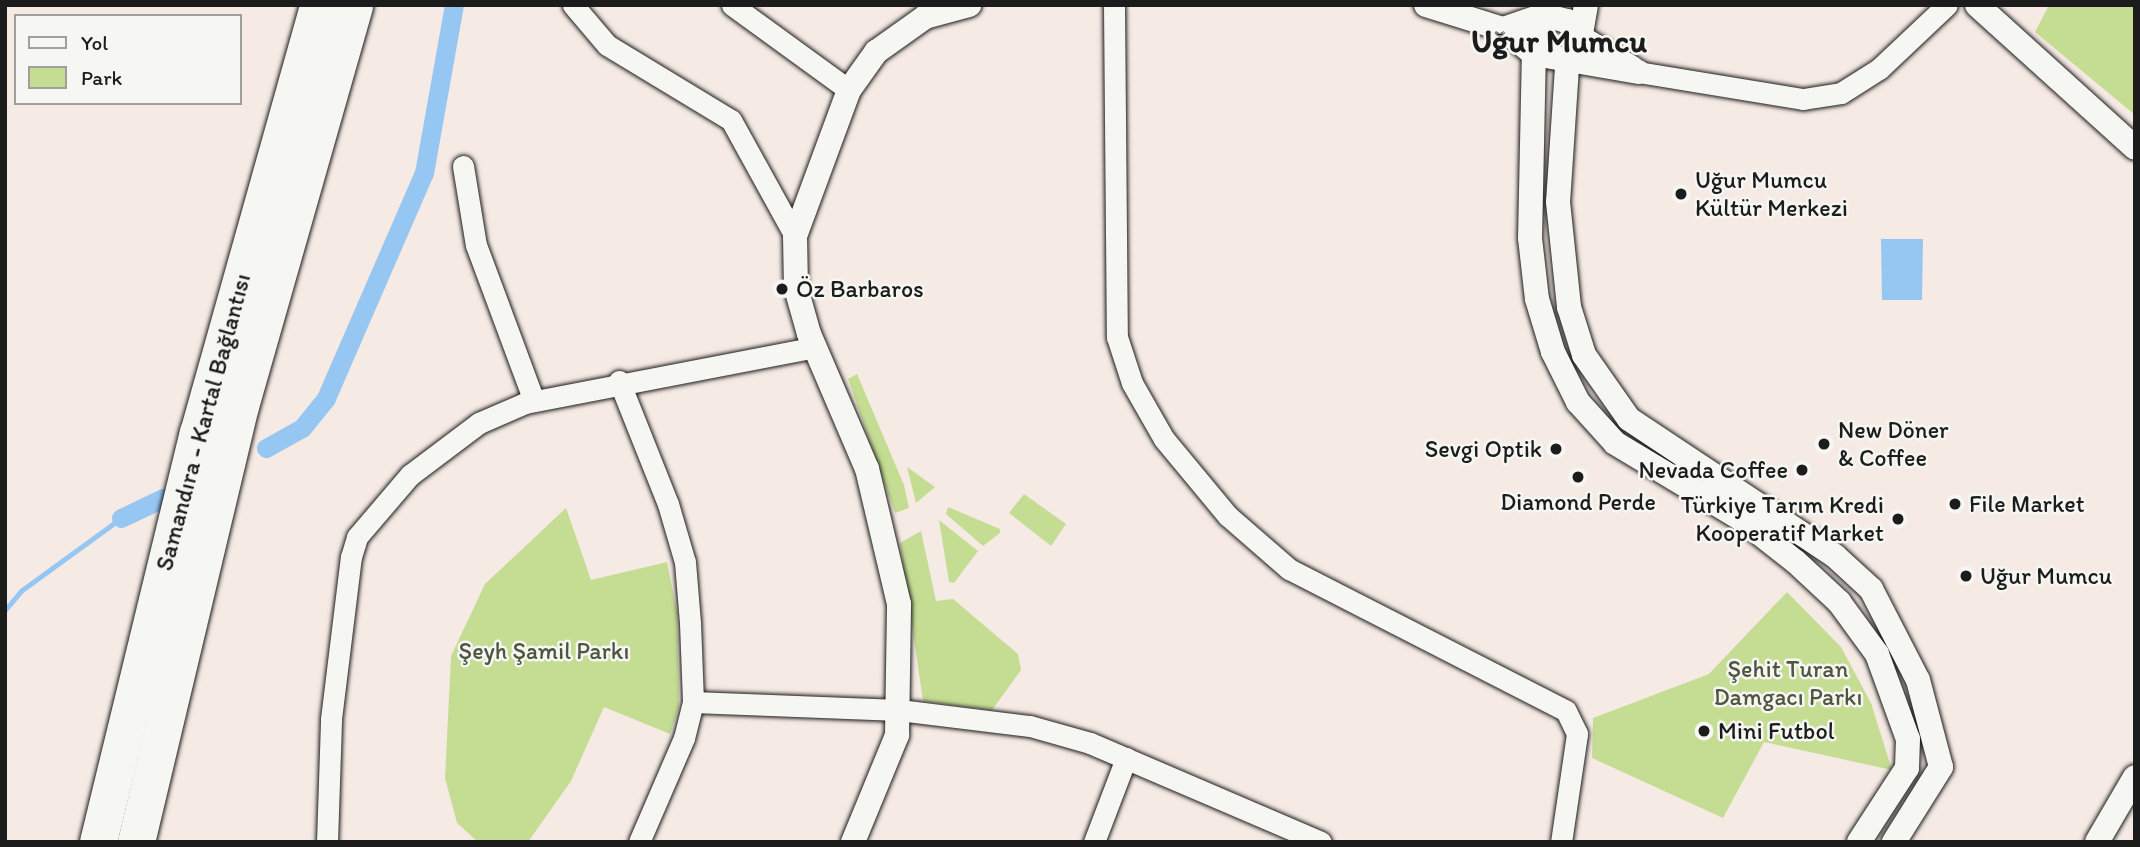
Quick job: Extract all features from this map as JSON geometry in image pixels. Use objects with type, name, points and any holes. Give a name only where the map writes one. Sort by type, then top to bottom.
[{"type":"highway","name":"Samandıra - Kartal Bağlantısı","points":[[98,842],[198,433],[318,5]]},
{"type":"highway","name":"Samandıra - Kartal Bağlantısı","points":[[135,842],[240,406],[354,5]]},
{"type":"street","points":[[573,5],[607,45],[731,120],[795,236]]},
{"type":"street","points":[[732,5],[849,90]]},
{"type":"street","points":[[853,842],[883,776],[899,710],[899,604],[887,536],[867,468],[815,347],[796,288],[795,236],[849,90],[876,52],[925,17],[969,5]]},
{"type":"street","points":[[1114,5],[1117,337],[1132,383],[1164,439],[1227,516],[1289,569],[1566,711],[1577,734],[1561,842]]},
{"type":"street","points":[[1426,5],[1503,29],[1534,54],[1569,63],[1803,99],[1841,93],[1879,69],[1947,5]]},
{"type":"street","points":[[1586,5],[1580,37],[1569,63],[1558,202],[1569,307],[1584,355],[1629,419],[1835,556],[1871,589],[1918,680],[1941,767],[1894,842]]},
{"type":"street","points":[[1977,5],[2135,148]]},
{"type":"street","points":[[1503,29],[1546,10]]},
{"type":"street","points":[[1546,10],[1567,21],[1580,37],[1638,72]]},
{"type":"street","points":[[1546,10],[1534,54],[1530,238],[1537,299],[1553,352],[1578,402],[1615,443],[1740,518],[1796,562],[1839,602],[1877,654],[1908,739],[1907,768],[1859,842]]},
{"type":"street","points":[[463,166],[476,245],[534,401]]},
{"type":"street","points":[[327,842],[331,715],[344,591],[357,537],[432,454],[479,423],[534,401],[619,380],[815,347]]},
{"type":"street","points":[[619,380],[685,562],[692,702],[684,738],[639,842]]},
{"type":"street","points":[[692,702],[899,710],[1030,726],[1126,758],[1321,842]]},
{"type":"street","points":[[1094,842],[1126,758]]},
{"type":"street","points":[[2097,842],[2135,778]]},
{"type":"green space","points":[[2049,5],[2135,5],[2135,115],[2035,32]]},
{"type":"green space","points":[[857,374],[904,485],[909,508],[895,513],[848,379]]},
{"type":"green space","points":[[907,467],[935,487],[916,503]]},
{"type":"green space","points":[[1024,494],[1066,524],[1051,546],[1009,513]]},
{"type":"green space","points":[[948,507],[1000,529],[1000,533],[983,546],[946,514]]},
{"type":"green space","name":"Şeyh Şamil Parkı","points":[[566,508],[591,580],[667,562],[677,613],[679,707],[670,734],[604,707],[571,781],[528,842],[478,842],[457,823],[445,778],[451,656],[485,584]]},
{"type":"green space","points":[[939,520],[978,551],[954,583],[949,582]]},
{"type":"green space","points":[[921,531],[936,601],[953,599],[1018,654],[1021,670],[992,710],[923,701],[900,543]]},
{"type":"green space","name":"Şehit Turan Damgacı Parkı","points":[[1787,592],[1841,647],[1871,703],[1892,770],[1764,742],[1723,818],[1592,758],[1593,718],[1709,674]]},
{"type":"water","points":[[1881,239],[1923,239],[1922,300],[1882,300]]},
{"type":"waterway","points":[[266,448],[302,428],[326,398],[424,173],[454,5]]},
{"type":"waterway","points":[[121,518],[163,498]]},
{"type":"waterway","points":[[5,610],[22,590],[121,518]]},
{"type":"place","name":"Uğur Mumcu Kültür Merkezi","points":[[1681,194]]},
{"type":"place","name":"Öz Barbaros","points":[[782,289]]},
{"type":"place","name":"New Döner & Coffee","points":[[1824,444]]},
{"type":"place","name":"Sevgi Optik","points":[[1556,449]]},
{"type":"place","name":"Nevada Coffee","points":[[1802,470]]},
{"type":"place","name":"Diamond Perde","points":[[1578,477]]},
{"type":"place","name":"File Market","points":[[1955,504]]},
{"type":"place","name":"Türkiye Tarım Kredi Kooperatif Market","points":[[1898,519]]},
{"type":"place","name":"Uğur Mumcu","points":[[1966,576]]},
{"type":"place","name":"Mini Futbol","points":[[1704,731]]},
{"type":"district","name":"Uğur Mumcu","points":[[1559,41]]}]
